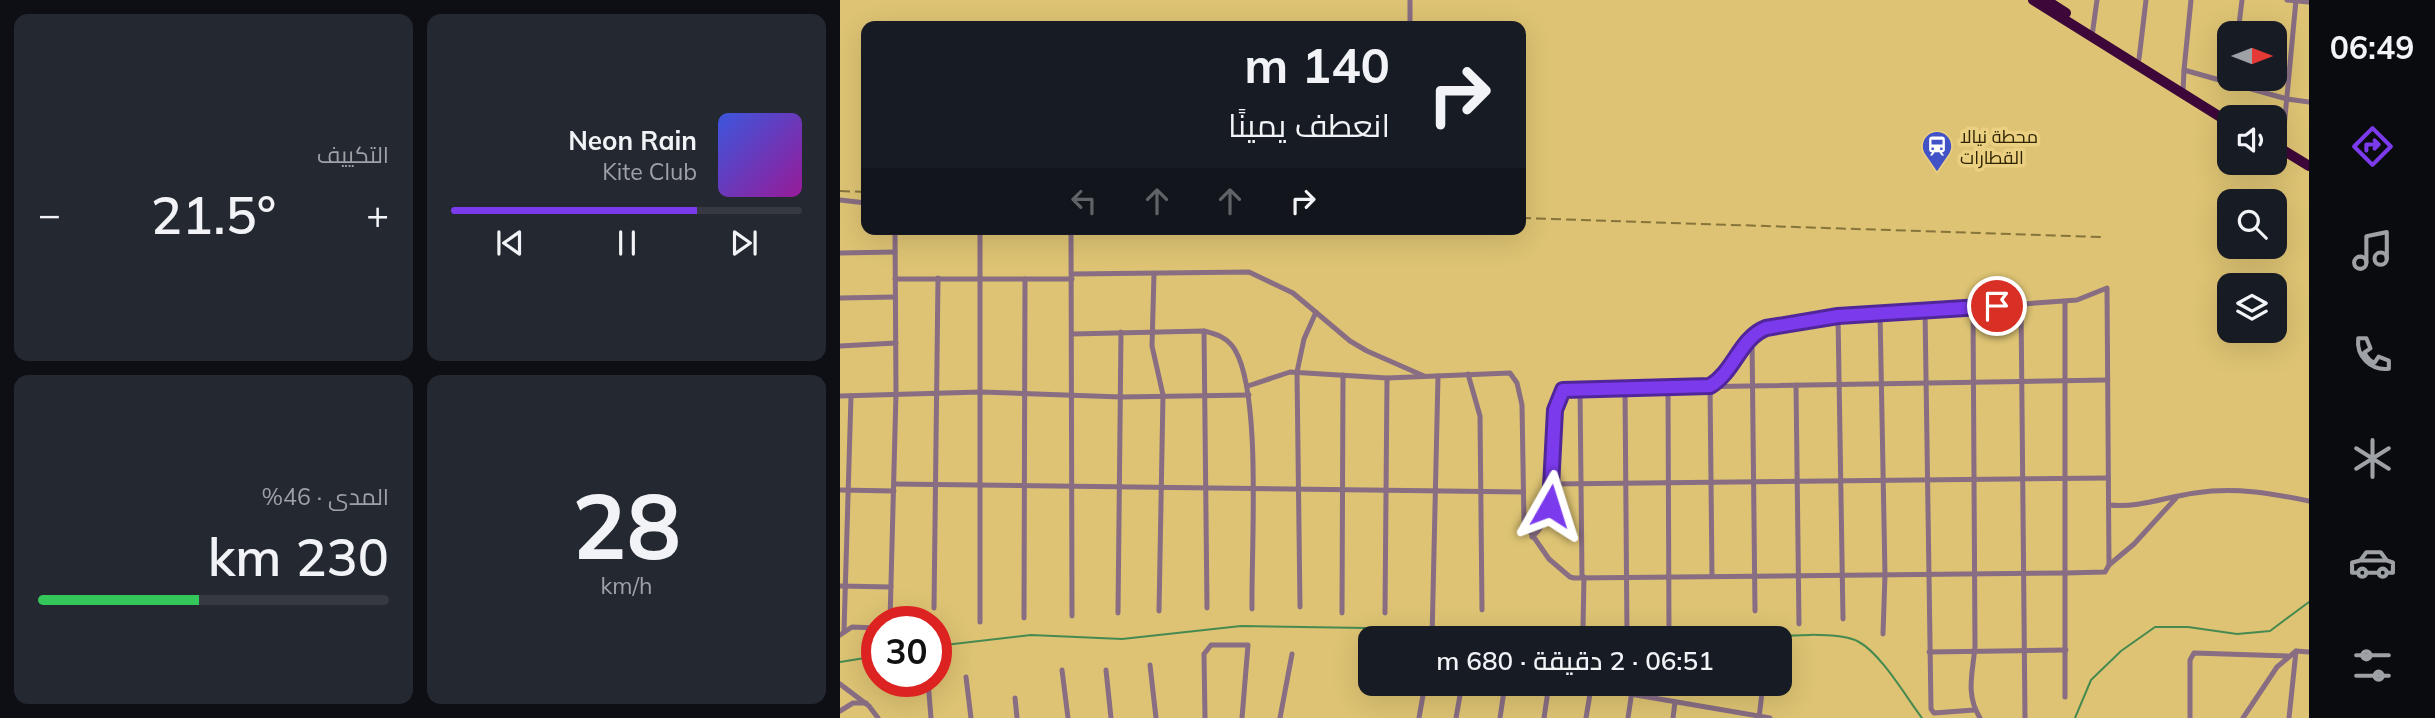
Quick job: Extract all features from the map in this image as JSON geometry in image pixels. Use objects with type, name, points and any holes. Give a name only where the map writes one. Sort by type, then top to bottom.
[{"type":"highway","points":[[2033,0],[2139,59],[2148,68]]},
{"type":"highway","points":[[2049,1],[2092,33],[2217,114]]},
{"type":"highway","points":[[2183,90],[2217,109]]},
{"type":"highway","points":[[2287,154],[2309,166]]},
{"type":"highway","points":[[2287,156],[2309,173]]},
{"type":"street","points":[[1410,0],[1410,21]]},
{"type":"street","points":[[2092,33],[2096,0]]},
{"type":"street","points":[[2139,59],[2146,0]]},
{"type":"street","points":[[2183,90],[2191,0]]},
{"type":"street","points":[[2239,21],[2242,0]]},
{"type":"street","points":[[2287,0],[2309,2]]},
{"type":"street","points":[[2286,105],[2296,1]]},
{"type":"street","points":[[2185,70],[2217,78]]},
{"type":"street","points":[[2261,91],[2309,102]]},
{"type":"street","points":[[840,200],[861,202]]},
{"type":"street","points":[[890,606],[896,393],[895,235]]},
{"type":"street","points":[[980,235],[980,622]]},
{"type":"street","points":[[1071,235],[1072,616]]},
{"type":"street","points":[[840,253],[895,252]]},
{"type":"street","points":[[895,279],[1025,279],[1249,272],[1284,287],[1367,351],[1427,377]]},
{"type":"street","points":[[1154,275],[1151,331],[1163,396],[1160,611]]},
{"type":"street","points":[[934,606],[938,278]]},
{"type":"street","points":[[1024,618],[1025,279]]},
{"type":"street","points":[[1710,386],[1726,375],[1752,338],[1763,329],[1795,321],[2065,302],[2086,298],[2108,288],[2109,565]]},
{"type":"street","points":[[840,298],[895,297]]},
{"type":"street","points":[[2065,302],[2065,697]]},
{"type":"street","points":[[2021,304],[2025,718]]},
{"type":"street","points":[[1973,308],[1975,574],[1974,652],[1970,682],[1974,710],[1980,718]]},
{"type":"street","points":[[1924,310],[1932,712],[1974,710]]},
{"type":"street","points":[[1300,607],[1297,372],[1304,339],[1316,313]]},
{"type":"street","points":[[1880,313],[1885,575],[1883,634]]},
{"type":"street","points":[[1838,316],[1843,619]]},
{"type":"street","points":[[1072,334],[1204,331],[1229,342],[1239,358],[1250,395],[1252,609]]},
{"type":"street","points":[[1204,331],[1207,608]]},
{"type":"street","points":[[1118,613],[1121,332]]},
{"type":"street","points":[[1752,338],[1755,611]]},
{"type":"street","points":[[840,346],[896,343]]},
{"type":"street","points":[[1248,386],[1274,375],[1297,372],[1387,378],[1506,372],[1517,383],[1523,416],[1523,520],[1532,537],[1570,577],[2105,572],[2177,497]]},
{"type":"street","points":[[1468,374],[1480,411],[1482,610]]},
{"type":"street","points":[[1342,613],[1343,375]]},
{"type":"street","points":[[1432,626],[1438,376]]},
{"type":"street","points":[[1385,613],[1387,378]]},
{"type":"street","points":[[1532,537],[1547,520],[1553,484],[1556,404],[1563,390],[2107,380]]},
{"type":"street","points":[[1796,385],[1799,624]]},
{"type":"street","points":[[1710,386],[1712,576]]},
{"type":"street","points":[[1668,387],[1669,626]]},
{"type":"street","points":[[1580,388],[1583,626]]},
{"type":"street","points":[[1625,388],[1627,626]]},
{"type":"street","points":[[840,396],[938,392],[1024,392],[1121,397],[1250,395]]},
{"type":"street","points":[[842,633],[851,396]]},
{"type":"street","points":[[1553,484],[2108,478]]},
{"type":"street","points":[[840,490],[982,485],[1523,492]]},
{"type":"street","points":[[2109,505],[2139,505],[2231,489],[2309,501]]},
{"type":"street","points":[[843,586],[891,587]]},
{"type":"street","points":[[842,633],[852,627],[861,627]]},
{"type":"street","points":[[1205,718],[1204,654],[1211,645],[1248,645],[1242,718]]},
{"type":"street","points":[[1929,652],[2066,650]]},
{"type":"street","points":[[2243,718],[2277,667],[2288,656],[2296,651],[2309,652]]},
{"type":"street","points":[[2289,718],[2296,651]]},
{"type":"street","points":[[2190,718],[2190,660],[2194,653],[2288,656]]},
{"type":"street","points":[[1280,718],[1292,654]]},
{"type":"street","points":[[1150,665],[1156,718]]},
{"type":"street","points":[[1062,670],[1068,718]]},
{"type":"street","points":[[1106,670],[1111,718]]},
{"type":"street","points":[[965,677],[971,718]]},
{"type":"street","points":[[840,684],[866,704],[878,718]]},
{"type":"street","points":[[1419,718],[1423,696]]},
{"type":"street","points":[[1456,718],[1460,696]]},
{"type":"street","points":[[1500,718],[1503,696]]},
{"type":"street","points":[[1544,718],[1547,696]]},
{"type":"street","points":[[1587,718],[1590,696]]},
{"type":"street","points":[[1628,718],[1632,696]]},
{"type":"street","points":[[1638,696],[1770,718]]},
{"type":"street","points":[[1759,717],[1762,696]]},
{"type":"street","points":[[929,697],[931,718]]},
{"type":"street","points":[[1015,698],[1017,718]]},
{"type":"street","points":[[1673,718],[1675,702]]},
{"type":"street","points":[[840,711],[853,703],[866,704]]},
{"type":"street","points":[[1716,718],[1718,709]]},
{"type":"waterway","points":[[2075,718],[2091,680],[2121,651],[2155,627],[2188,627],[2237,634],[2270,631],[2309,602]]},
{"type":"waterway","points":[[952,644],[1031,635],[1122,639],[1241,626],[1358,628]]},
{"type":"waterway","points":[[1792,635],[1838,636],[1859,642],[1876,656],[1922,718]]},
{"type":"waterway","points":[[840,662],[861,659]]},
{"type":"railway","points":[[840,191],[861,192]]},
{"type":"railway","points":[[1526,218],[2101,237]]},
{"type":"place","name":"محطة نيالا القطارات","points":[[1937,173]]},
{"type":"route","points":[[1550,506],[1555,410],[1563,390],[1710,386],[1726,375],[1756,333],[1766,328],[1795,321],[1838,316],[1997,306]]}]
